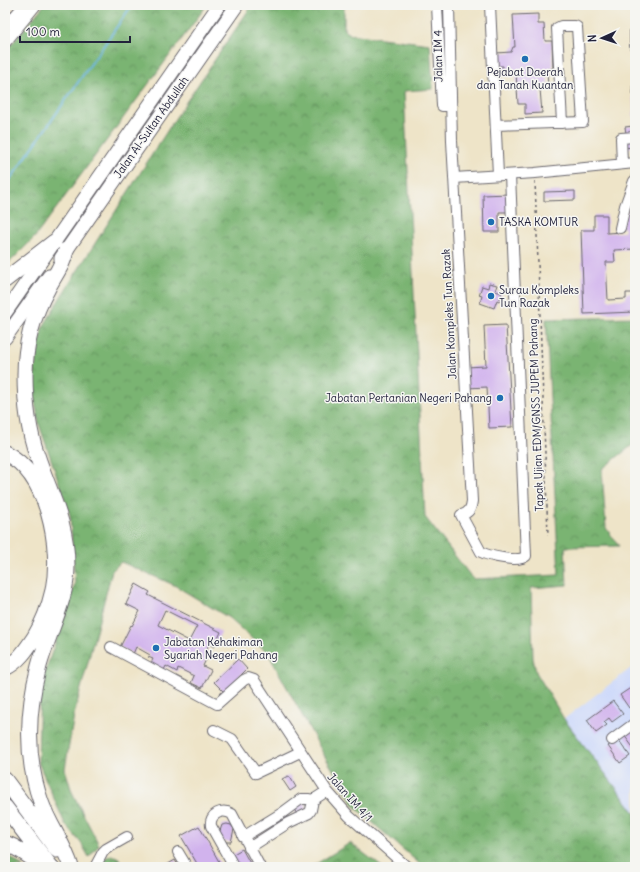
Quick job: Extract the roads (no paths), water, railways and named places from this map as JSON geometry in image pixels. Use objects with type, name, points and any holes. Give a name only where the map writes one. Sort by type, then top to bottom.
[{"type":"highway","points":[[5,280],[54,242]]},
{"type":"highway","points":[[66,250],[64,258],[47,289],[32,324],[28,338],[25,373],[29,426],[37,455],[61,518],[66,545],[67,568],[63,590],[51,630],[44,647],[32,696],[29,725],[29,749],[35,783],[41,803],[70,867]]},
{"type":"highway","points":[[5,453],[24,466],[35,479],[45,503],[53,530],[55,575],[48,609],[39,628],[19,658],[12,665],[5,668]]},
{"type":"highway","points":[[5,780],[70,867]]},
{"type":"highway","points":[[5,807],[50,867]]},
{"type":"highway","points":[[5,843],[31,857],[43,867]]},
{"type":"main road","name":"Jalan Al-Sultan Abdullah","points":[[5,314],[219,5]]},
{"type":"main road","name":"Jalan Al-Sultan Abdullah","points":[[5,338],[237,5]]},
{"type":"street","points":[[5,43],[24,5]]},
{"type":"street","points":[[5,28],[36,5]]},
{"type":"street","name":"Jalan IM 4","points":[[437,5],[447,106]]},
{"type":"street","name":"Jalan IM 4","points":[[447,106],[449,5]]},
{"type":"street","points":[[490,5],[498,175]]},
{"type":"street","points":[[635,24],[635,46]]},
{"type":"street","points":[[496,125],[562,123],[583,122],[578,27],[575,26],[561,26],[557,28],[562,123]]},
{"type":"street","name":"Jalan Kompleks Tun Razak","points":[[447,106],[454,178],[462,331],[468,347],[471,399],[466,415],[472,501],[471,509],[467,513],[461,515],[481,552],[486,555],[520,560],[526,556],[510,174]]},
{"type":"street","points":[[622,164],[621,138],[635,137]]},
{"type":"street","points":[[454,178],[510,174],[535,174],[635,163]]},
{"type":"street","points":[[620,228],[625,206],[634,181]]},
{"type":"street","name":"Jalan IM 4/1","points":[[111,647],[217,704],[244,680],[248,678],[254,680],[327,791],[349,816],[407,867]]},
{"type":"street","points":[[612,740],[635,723]]},
{"type":"street","points":[[214,730],[232,739],[256,773],[300,752]]},
{"type":"street","points":[[243,837],[282,813],[301,799],[313,800],[327,791]]},
{"type":"street","points":[[249,848],[288,823],[309,813],[313,800]]},
{"type":"street","points":[[234,867],[211,826],[210,821],[212,817],[222,811],[232,814],[260,867]]},
{"type":"street","points":[[95,867],[106,848],[127,837]]},
{"type":"street","points":[[178,852],[187,867]]},
{"type":"waterway","points":[[5,187],[132,5]]},
{"type":"place","name":"Pejabat Daerah dan Tanah Kuantan","points":[[525,59]]},
{"type":"place","name":"TASKA KOMTUR","points":[[491,222]]},
{"type":"place","name":"Surau Kompleks Tun Razak","points":[[491,296]]},
{"type":"place","name":"Jabatan Pertanian Negeri Pahang","points":[[500,398]]},
{"type":"place","name":"Jabatan Kehakiman Syariah Negeri Pahang","points":[[156,648]]}]
